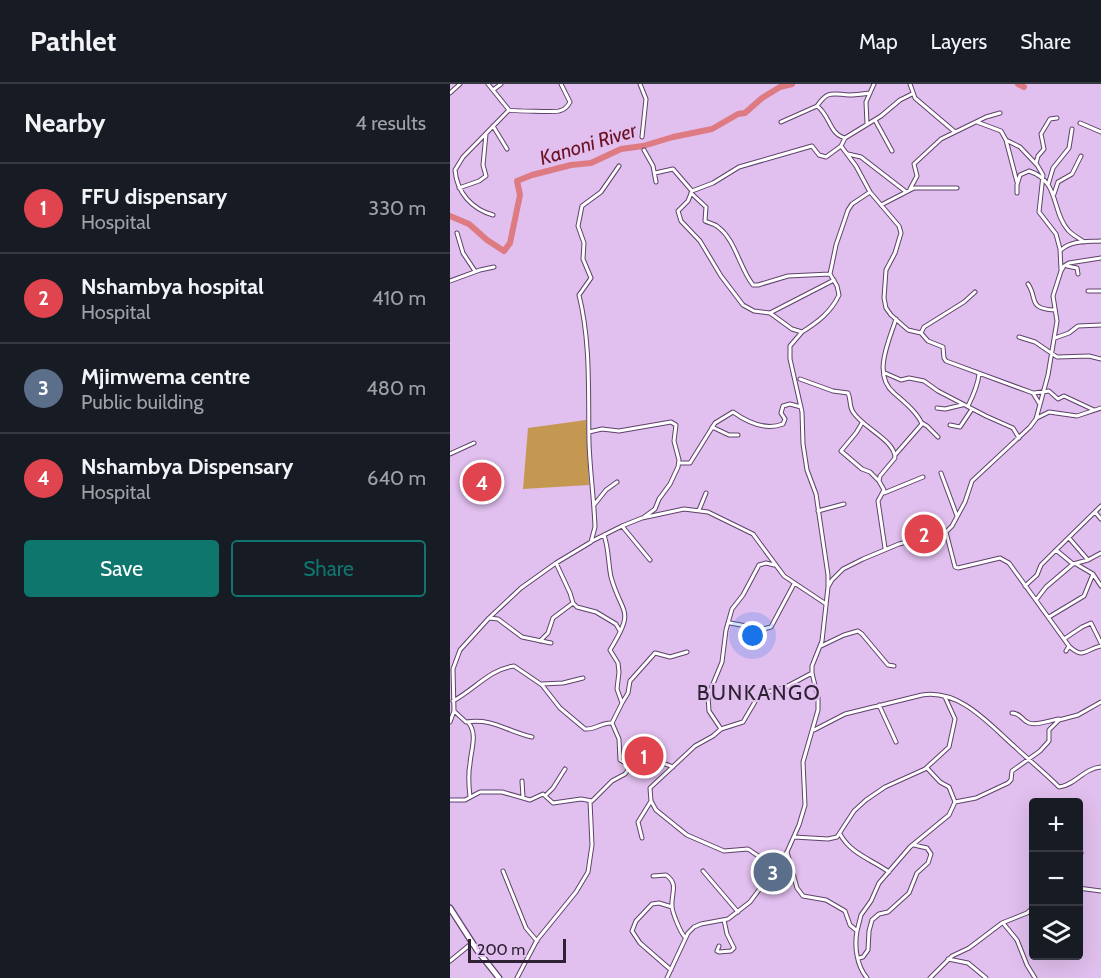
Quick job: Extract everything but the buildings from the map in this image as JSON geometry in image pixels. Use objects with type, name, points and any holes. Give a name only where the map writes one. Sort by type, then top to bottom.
[{"type":"main road","points":[[450,908],[472,943],[499,978]]},
{"type":"street","points":[[450,93],[460,84]]},
{"type":"street","points":[[488,84],[509,110],[518,112],[561,110],[571,103],[561,84]]},
{"type":"street","points":[[493,90],[501,84]]},
{"type":"street","points":[[640,84],[645,91],[646,99],[642,137]]},
{"type":"street","points":[[867,124],[866,105],[874,84]]},
{"type":"street","points":[[910,84],[912,94],[955,132]]},
{"type":"street","points":[[781,122],[817,106],[822,98],[833,93],[847,95],[870,93]]},
{"type":"street","points":[[802,332],[770,313],[754,310],[744,305],[721,276],[700,242],[681,221],[678,211],[686,203],[691,192],[713,183],[739,167],[812,147],[819,155],[826,157],[841,146],[845,138],[912,94]]},
{"type":"street","points":[[817,106],[824,113],[835,134],[845,138]]},
{"type":"street","points":[[494,215],[474,206],[459,188],[455,175],[456,166],[509,110]]},
{"type":"street","points":[[910,189],[917,176],[915,163],[935,144],[986,117],[1000,113]]},
{"type":"street","points":[[1037,165],[1037,158],[1044,147],[1041,134],[1050,119],[1057,118]]},
{"type":"street","points":[[875,120],[892,151]]},
{"type":"street","points":[[977,122],[1001,131],[1006,140],[1017,182],[1017,193]]},
{"type":"street","points":[[1080,123],[1101,132]]},
{"type":"street","points":[[493,126],[507,149]]},
{"type":"street","points":[[1048,185],[1053,168],[1068,148],[1072,129]]},
{"type":"street","points":[[459,188],[486,176],[483,165],[486,134]]},
{"type":"street","points":[[1006,140],[1020,147],[1042,173],[1039,212],[1056,234],[1061,271]]},
{"type":"street","points":[[841,146],[870,192],[899,225],[901,232],[895,253],[886,270],[884,284],[886,308],[896,319],[908,330],[921,333],[928,341],[943,347],[946,361],[1031,393],[1049,391],[1058,399],[1064,396],[1094,410]]},
{"type":"street","points":[[644,150],[655,173],[656,182]]},
{"type":"street","points":[[848,154],[861,157],[905,191]]},
{"type":"street","points":[[1054,196],[1058,183],[1072,174],[1081,156]]},
{"type":"street","points":[[591,542],[595,527],[586,343],[579,295],[591,278],[583,259],[584,243],[578,226],[582,206],[602,192],[619,166]]},
{"type":"street","points":[[655,173],[673,169],[706,207],[705,221],[718,227],[726,236],[747,278],[753,285],[788,276],[830,274]]},
{"type":"street","points":[[1017,182],[1020,175],[1029,171],[1043,180],[1054,196],[1066,228],[1084,242]]},
{"type":"street","points":[[880,205],[910,189],[957,188]]},
{"type":"street","points":[[667,978],[686,938],[694,927],[724,920],[738,912],[757,893],[787,852],[805,806],[803,762],[819,705],[812,666],[821,646],[828,587],[825,547],[816,494],[808,474],[802,438],[801,407],[789,354],[792,343],[802,332],[824,317],[836,303],[839,291],[830,274],[836,245],[848,210],[852,204],[870,192]]},
{"type":"street","points":[[457,233],[463,253],[475,271]]},
{"type":"street","points":[[1060,252],[1070,244],[1101,241]]},
{"type":"street","points":[[1036,419],[1055,339],[1058,321],[1053,293],[1061,271],[1065,266],[1101,258]]},
{"type":"street","points":[[1065,266],[1077,268],[1078,274]]},
{"type":"street","points":[[450,280],[494,267]]},
{"type":"street","points":[[770,313],[834,280]]},
{"type":"street","points":[[1028,284],[1035,303],[1043,308],[1055,310]]},
{"type":"street","points":[[1088,291],[1101,291]]},
{"type":"street","points":[[921,333],[924,327],[975,292]]},
{"type":"street","points":[[896,319],[883,363],[888,387],[938,437]]},
{"type":"street","points":[[1055,339],[1078,326],[1101,325]]},
{"type":"street","points":[[1019,337],[1035,342],[1059,357],[1089,356],[1101,359]]},
{"type":"street","points":[[884,372],[901,380],[909,378],[924,381],[996,422],[1013,428],[1018,438]]},
{"type":"street","points":[[950,425],[960,427],[975,392],[979,374]]},
{"type":"street","points":[[800,379],[829,390],[848,393],[851,410],[862,422],[890,444],[895,455]]},
{"type":"street","points":[[1031,393],[1039,403]]},
{"type":"street","points":[[679,463],[688,464],[692,461],[717,420],[734,412],[743,421],[776,428],[785,422],[781,413],[783,406],[790,404],[801,407]]},
{"type":"street","points":[[937,408],[968,407]]},
{"type":"street","points":[[1038,408],[1077,416],[1101,408]]},
{"type":"street","points":[[828,587],[843,569],[885,549],[946,532],[957,516],[972,481],[1036,419],[1049,412]]},
{"type":"street","points":[[862,422],[841,451],[861,469],[870,472],[884,488],[884,493]]},
{"type":"street","points":[[590,432],[602,429],[619,431],[674,423],[677,427],[674,441],[679,463],[655,509],[642,518]]},
{"type":"street","points":[[879,481],[895,455],[922,423]]},
{"type":"street","points":[[712,427],[729,435],[738,435]]},
{"type":"street","points":[[450,454],[474,443]]},
{"type":"street","points":[[940,473],[957,516]]},
{"type":"street","points":[[885,549],[878,499],[884,493],[923,477]]},
{"type":"street","points":[[593,507],[606,490],[617,482]]},
{"type":"street","points":[[699,510],[706,493]]},
{"type":"street","points":[[818,511],[844,504]]},
{"type":"street","points":[[1025,586],[1037,575],[1041,565],[1101,506]]},
{"type":"street","points":[[450,722],[454,711],[453,669],[456,656],[468,639],[528,583],[555,563],[604,535],[642,518],[676,510],[699,510],[716,514],[753,534],[776,566],[794,584],[826,604]]},
{"type":"street","points":[[1095,512],[1101,519]]},
{"type":"street","points":[[622,526],[650,560]]},
{"type":"street","points":[[946,532],[955,567],[1003,558],[1016,572],[1069,646],[1082,654],[1101,644],[1090,623],[1064,639]]},
{"type":"street","points":[[604,535],[612,579],[625,610],[625,622],[610,650],[618,663],[617,689],[622,703]]},
{"type":"street","points":[[1069,538],[1088,560]]},
{"type":"street","points":[[1056,550],[1074,564],[1093,574],[1101,586]]},
{"type":"street","points":[[1036,600],[1046,587],[1074,564],[1101,553]]},
{"type":"street","points":[[555,563],[573,603],[577,607],[596,612],[616,624],[621,632]]},
{"type":"street","points":[[721,729],[709,711],[708,696],[722,662],[726,630],[732,609],[743,596],[759,565],[776,566]]},
{"type":"street","points":[[1049,618],[1084,596],[1093,574]]},
{"type":"street","points":[[729,622],[768,629],[774,624],[794,584]]},
{"type":"street","points":[[539,641],[548,633],[552,618],[573,603]]},
{"type":"street","points":[[489,618],[498,620],[522,637],[551,643]]},
{"type":"street","points":[[821,646],[844,634],[858,631],[888,665],[894,666]]},
{"type":"street","points":[[1066,651],[1069,646]]},
{"type":"street","points":[[612,723],[628,693],[630,681],[653,655],[657,653],[670,657],[687,652]]},
{"type":"street","points":[[453,701],[484,679],[511,666],[519,668],[540,684],[560,708],[585,729],[606,722],[612,723]]},
{"type":"street","points":[[776,868],[748,849],[724,851],[687,835],[656,810],[651,801],[650,788],[695,746],[721,729],[743,722],[756,700],[764,693],[784,688],[812,674]]},
{"type":"street","points":[[540,684],[563,683],[583,678]]},
{"type":"street","points":[[812,731],[845,714],[929,694],[945,696],[982,716],[1059,787],[1066,786],[1095,768],[1101,767]]},
{"type":"street","points":[[794,837],[828,839],[837,837],[854,811],[866,800],[885,787],[927,768],[944,753],[951,744],[955,719],[945,696]]},
{"type":"street","points":[[1012,713],[1020,714],[1026,722],[1031,723],[1078,715],[1101,702]]},
{"type":"street","points":[[879,705],[896,742]]},
{"type":"street","points":[[454,711],[468,722],[474,736],[469,768],[470,797]]},
{"type":"street","points":[[955,802],[976,798],[1008,783],[1011,780],[1012,771],[1040,751],[1049,741],[1049,730],[1061,719]]},
{"type":"street","points":[[468,722],[477,720],[489,722],[512,732],[532,737]]},
{"type":"street","points":[[612,723],[619,739],[620,760],[631,766]]},
{"type":"street","points":[[546,795],[554,803],[581,799],[590,801],[596,799],[612,780],[625,774],[631,766],[651,761],[673,767]]},
{"type":"street","points":[[867,978],[863,973],[855,947],[861,915],[871,901],[877,886],[913,845],[950,815],[955,802],[949,787],[940,782],[927,768]]},
{"type":"street","points":[[450,800],[458,801],[480,792],[489,791],[502,792],[530,800],[546,795],[566,769]]},
{"type":"street","points":[[522,781],[523,797]]},
{"type":"street","points":[[517,978],[537,941],[588,873],[592,845],[590,801]]},
{"type":"street","points":[[642,838],[638,822],[651,801]]},
{"type":"street","points":[[840,834],[853,852],[890,872]]},
{"type":"street","points":[[859,958],[863,957],[868,950],[868,931],[872,920],[879,914],[888,912],[909,893],[917,873],[930,859],[931,854],[927,848],[913,845]]},
{"type":"street","points":[[787,852],[800,894],[805,898],[826,900],[845,911],[850,925],[857,932]]},
{"type":"street","points":[[503,871],[526,928],[537,941]]},
{"type":"street","points":[[703,871],[738,912]]},
{"type":"street","points":[[652,876],[666,875],[673,881],[675,890],[672,907],[680,930],[686,938]]},
{"type":"street","points":[[1083,889],[1101,891]]},
{"type":"street","points":[[671,970],[640,944],[632,931],[636,921],[652,904],[659,903],[672,907]]},
{"type":"street","points":[[930,978],[948,959],[969,948],[1002,923],[1029,911]]},
{"type":"street","points":[[719,946],[717,951],[719,952],[734,948],[727,934],[724,920]]},
{"type":"street","points":[[1002,923],[1017,939],[1027,965],[1035,978]]},
{"type":"street","points":[[450,961],[472,943]]},
{"type":"street","points":[[948,959],[968,963],[986,978]]},
{"type":"shaded area","points":[[586,420],[589,485],[523,489],[528,428]]},
{"type":"shaded area","points":[[482,471],[493,482],[483,492],[472,482]]},
{"type":"waterway","name":"Kanoni River","points":[[450,216],[469,224],[504,251],[510,243],[520,195],[517,181],[571,165],[591,163],[621,149],[712,129],[738,114],[745,113],[762,98],[780,87],[792,84]]},
{"type":"waterway","name":"Kanoni River","points":[[1018,84],[1024,87]]},
{"type":"place","name":"Nshambya Dispensary","points":[[482,482]]},
{"type":"place","name":"Nshambya hospital","points":[[924,534]]},
{"type":"place","name":"FFU dispensary","points":[[644,756]]},
{"type":"place","name":"Mjimwema centre","points":[[773,872]]},
{"type":"district","name":"BUNKANGO","points":[[759,692]]}]
